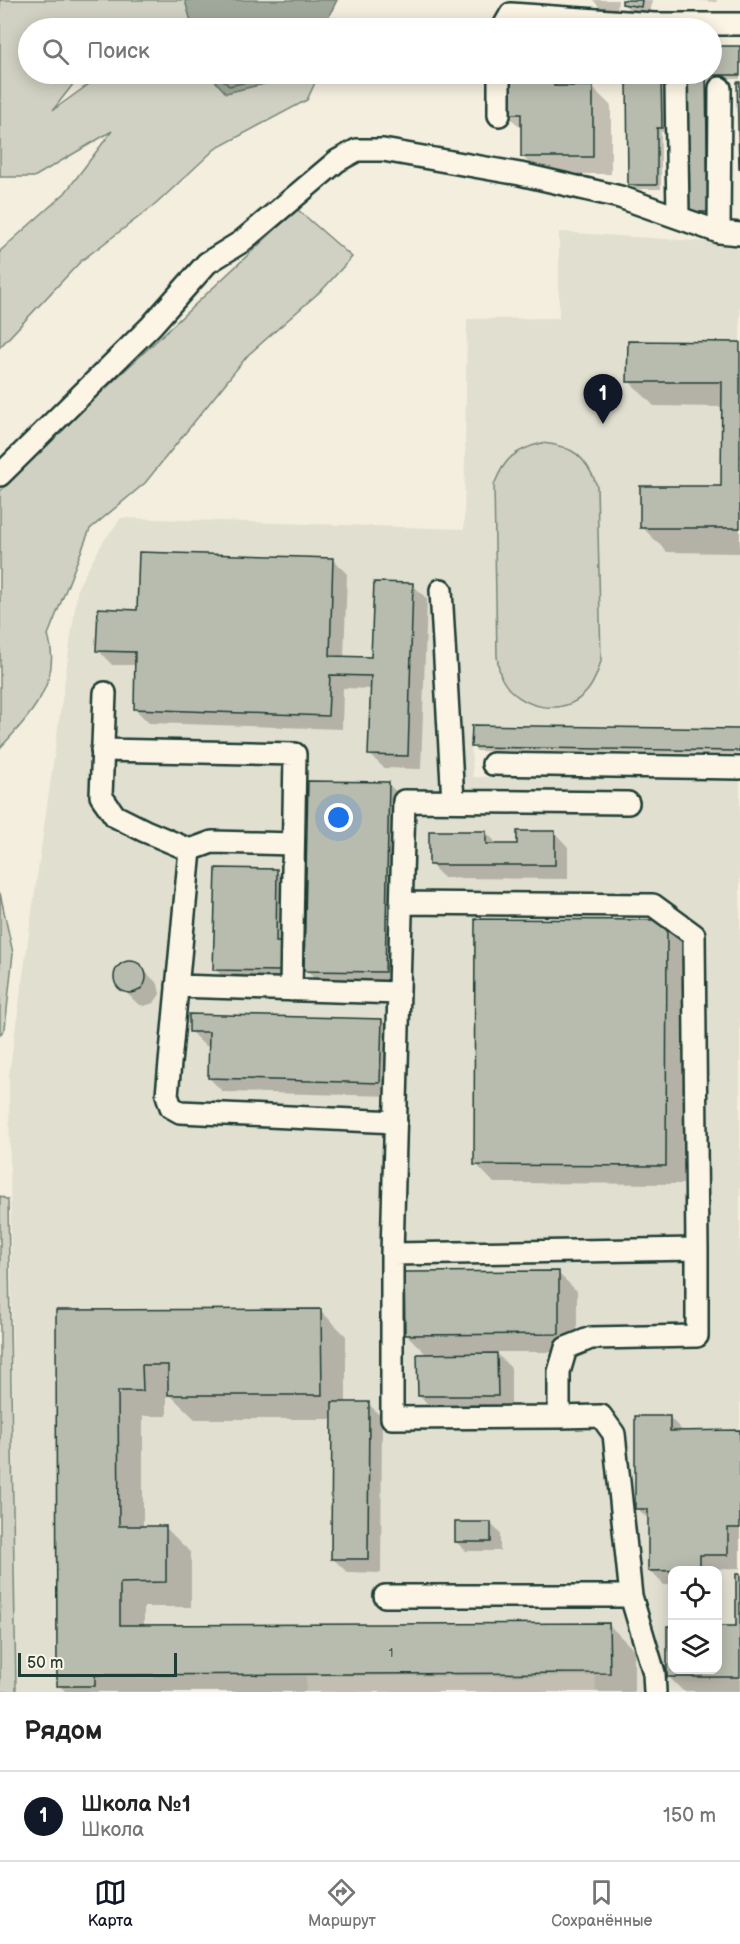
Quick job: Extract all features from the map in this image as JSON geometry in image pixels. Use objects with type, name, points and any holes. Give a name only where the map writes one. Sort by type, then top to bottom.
[{"type":"lane","points":[[509,18],[511,14],[568,18]]},
{"type":"lane","points":[[722,24],[740,24]]},
{"type":"lane","points":[[499,84],[499,115]]},
{"type":"lane","points":[[676,84],[678,217]]},
{"type":"lane","points":[[0,475],[151,326],[207,263],[241,242],[337,161],[357,150],[383,150],[520,174],[620,197],[730,233],[720,88]]},
{"type":"lane","points":[[441,590],[453,801]]},
{"type":"lane","points":[[105,693],[101,796],[115,816],[190,850],[212,842],[293,844]]},
{"type":"lane","points":[[102,750],[295,754],[291,990]]},
{"type":"lane","points":[[493,764],[740,768]]},
{"type":"lane","points":[[628,803],[404,801],[392,1254],[392,1418],[601,1416],[614,1434],[631,1596],[654,1673],[655,1692]]},
{"type":"lane","points":[[190,850],[167,1095],[171,1107],[180,1112],[396,1122]]},
{"type":"lane","points":[[401,903],[653,905],[694,935],[697,1336],[591,1338],[567,1348],[559,1372],[559,1417]]},
{"type":"lane","points":[[177,986],[399,993]]},
{"type":"lane","points":[[392,1254],[697,1249]]},
{"type":"lane","points":[[385,1596],[631,1596]]},
{"type":"shaded area","points":[[0,0],[185,0],[190,18],[18,18],[18,84],[73,84],[53,110],[89,84],[218,84],[226,93],[263,84],[314,84],[307,100],[215,149],[156,204],[81,261],[0,347],[0,251],[65,193],[112,131],[34,177],[0,177]]},
{"type":"shaded area","points":[[297,209],[352,257],[324,288],[248,355],[145,483],[90,529],[48,635],[51,668],[47,683],[32,711],[0,748],[0,491],[73,419]]},
{"type":"shaded area","points":[[559,232],[740,244],[740,729],[472,725],[471,747],[473,777],[740,778],[740,1692],[596,1692],[595,1676],[306,1676],[306,1692],[16,1692],[9,1075],[78,587],[103,542],[121,518],[464,529],[467,319],[559,318]]},
{"type":"shaded area","points":[[542,443],[553,444],[577,454],[588,467],[597,486],[601,661],[588,690],[567,705],[555,707],[542,707],[530,703],[509,689],[501,677],[497,656],[494,485],[502,468],[511,457],[524,449]]},
{"type":"shaded area","points":[[0,893],[13,953],[5,1028],[0,1035]]},
{"type":"shaded area","points":[[0,1196],[8,1200],[16,1692],[0,1692]]},
{"type":"water","points":[[185,0],[337,0],[328,18],[190,18]]},
{"type":"water","points":[[218,84],[263,84],[226,93]]},
{"type":"building","points":[[622,0],[642,0],[641,7],[622,4]]},
{"type":"building","points":[[722,46],[740,46],[740,75],[722,75]]},
{"type":"building","points":[[737,82],[740,82],[740,169],[739,169]]},
{"type":"building","points":[[505,84],[593,86],[593,157],[521,157],[521,114],[505,114]]},
{"type":"building","points":[[627,84],[661,84],[662,128],[657,128],[657,185],[628,185]]},
{"type":"building","points":[[684,84],[706,84],[708,212],[685,212]]},
{"type":"building","points":[[628,341],[740,342],[740,528],[640,528],[640,486],[721,486],[722,382],[627,382]]},
{"type":"building","points":[[139,552],[333,558],[330,656],[371,657],[374,582],[413,583],[408,756],[368,755],[371,676],[330,675],[328,716],[134,709],[135,652],[96,651],[98,608],[137,610]]},
{"type":"building","points":[[472,725],[740,729],[740,751],[471,747]]},
{"type":"building","points":[[308,781],[389,782],[385,972],[304,971]]},
{"type":"building","points":[[429,831],[486,831],[486,844],[517,844],[517,831],[555,831],[555,865],[429,865]]},
{"type":"building","points":[[216,868],[277,869],[276,942],[281,942],[280,971],[213,970]]},
{"type":"building","points":[[475,919],[667,920],[666,1166],[474,1165]]},
{"type":"building","points":[[130,961],[141,966],[146,977],[141,988],[130,993],[119,988],[114,977],[119,966]]},
{"type":"building","points":[[189,1014],[382,1019],[380,1083],[208,1078],[209,1032],[189,1032]]},
{"type":"building","points":[[559,1271],[559,1334],[405,1335],[404,1272]]},
{"type":"building","points":[[321,1309],[322,1395],[168,1395],[168,1365],[142,1365],[143,1391],[118,1391],[119,1526],[166,1526],[166,1582],[120,1583],[120,1625],[609,1623],[610,1673],[95,1675],[95,1686],[57,1686],[56,1310]]},
{"type":"building","points":[[497,1353],[498,1396],[418,1396],[417,1354]]},
{"type":"building","points":[[332,1402],[369,1402],[368,1559],[331,1559]]},
{"type":"building","points":[[635,1416],[670,1416],[670,1431],[740,1430],[740,1528],[728,1528],[728,1555],[700,1555],[700,1566],[668,1566],[668,1571],[648,1571],[648,1509],[635,1509]]},
{"type":"building","points":[[455,1522],[491,1522],[491,1542],[455,1542]]},
{"type":"building","points":[[736,1574],[740,1574],[740,1677],[667,1677],[667,1626],[668,1674],[722,1674],[722,1626],[736,1626]]},
{"type":"place","name":"Школа №1","points":[[603,424]]}]
